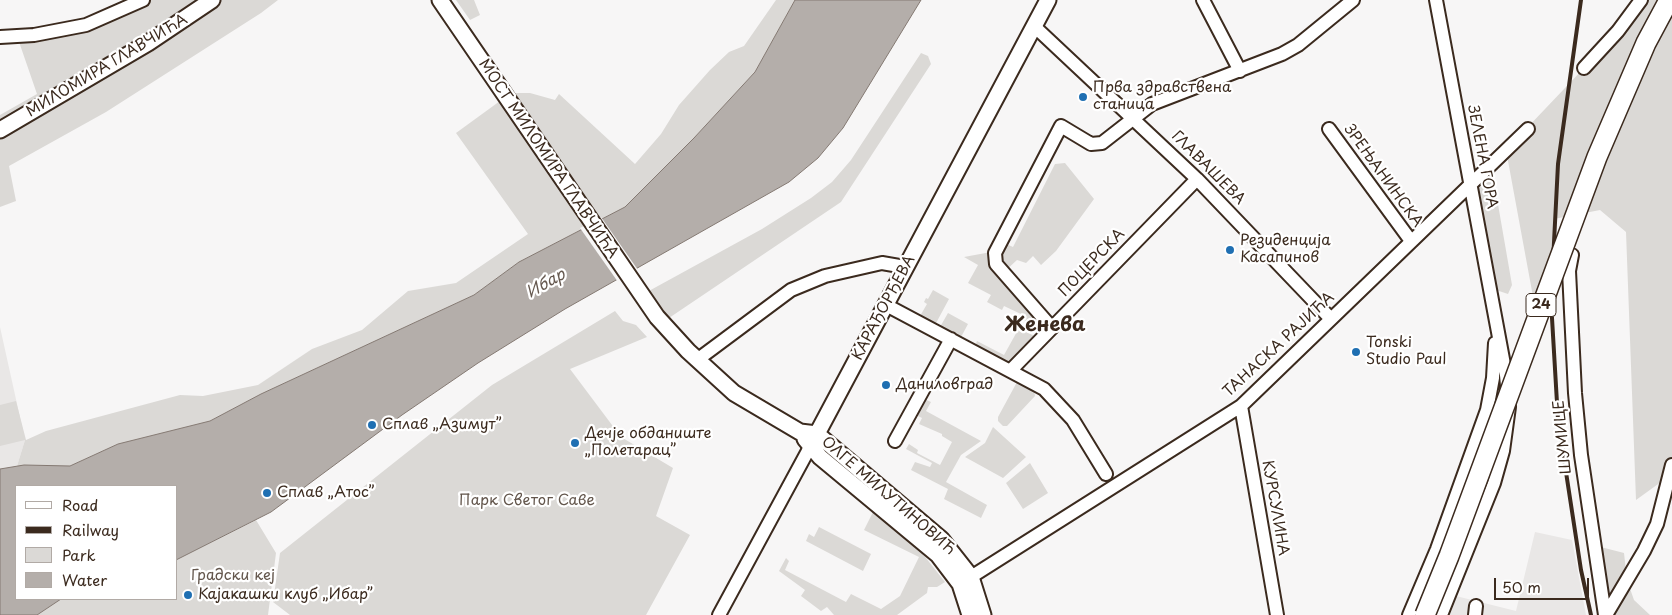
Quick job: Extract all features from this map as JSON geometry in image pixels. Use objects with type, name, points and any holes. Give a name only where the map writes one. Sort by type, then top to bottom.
[{"type":"main road","name":"24","points":[[1424,615],[1449,556],[1600,148],[1646,43],[1669,0]]},
{"type":"street","points":[[0,37],[34,35],[86,25],[143,0]]},
{"type":"street","name":"МИЛОМИРА ГЛАВЧИЋА","points":[[0,130],[148,43],[212,0]]},
{"type":"street","name":"МОСТ МИЛОМИРА ГЛАВЧИЋА","points":[[440,0],[657,317],[697,360],[745,401],[800,432]]},
{"type":"street","name":"КАРАЂОРЂЕВА","points":[[719,615],[814,441],[1048,0]]},
{"type":"street","points":[[1203,0],[1240,71]]},
{"type":"street","points":[[1052,328],[996,264],[995,253],[1061,126],[1091,144],[1098,144],[1152,104],[1240,71],[1282,54],[1298,45],[1353,0]]},
{"type":"street","name":"ЗЕЛЕНА ГОРА","points":[[1436,0],[1508,385],[1510,407],[1507,434],[1494,483],[1441,615]]},
{"type":"street","points":[[1584,68],[1618,31],[1641,0]]},
{"type":"street","name":"ГЛАВАШЕВА","points":[[1034,26],[1197,179],[1331,319]]},
{"type":"street","name":"ЗРЕЊАНИНСКА","points":[[1329,129],[1411,242]]},
{"type":"street","name":"ТАНАСКА РАЈИЋА","points":[[966,580],[1241,406],[1528,129]]},
{"type":"street","name":"ПОЦЕРСКА","points":[[1011,370],[1197,179]]},
{"type":"street","name":"ШУМИЦЕ","points":[[1572,255],[1569,271],[1575,392],[1581,455],[1605,615]]},
{"type":"street","points":[[697,360],[791,290],[825,276],[882,263],[905,267]]},
{"type":"street","points":[[886,305],[1044,389],[1073,420],[1106,474]]},
{"type":"street","name":"ЗЕЛЕНА ГОРА","points":[[1409,615],[1436,549],[1487,410],[1493,378],[1496,321]]},
{"type":"street","points":[[895,442],[951,339]]},
{"type":"street","name":"КУРСУЛИНА","points":[[1241,406],[1277,615]]},
{"type":"street","name":"ОЛГЕ МИЛУТИНОВИЋ","points":[[800,432],[814,441],[930,547],[950,569],[966,580],[983,615]]},
{"type":"street","points":[[1605,615],[1644,551],[1652,533],[1672,466]]},
{"type":"street","name":"ОЛГЕ МИЛУТИНОВИЋ","points":[[966,580],[970,615]]},
{"type":"shaded area","points":[[0,327],[25,440],[17,466],[0,469]]},
{"type":"shaded area","points":[[1535,532],[1572,540],[1586,615],[1448,615],[1456,596],[1516,611]]},
{"type":"green space","points":[[143,0],[278,0],[261,13],[106,112],[9,166],[16,201],[0,207],[0,115],[37,94],[17,36],[86,25]]},
{"type":"green space","points":[[456,0],[474,0],[480,15],[470,20]]},
{"type":"green space","points":[[776,0],[795,0],[755,72],[694,138],[625,207],[519,262],[474,295],[261,394],[210,421],[118,444],[70,466],[17,466],[25,440],[0,446],[0,405],[16,401],[26,440],[46,431],[180,395],[203,396],[258,385],[312,349],[362,330],[408,291],[456,283],[528,234],[456,133],[511,93],[530,93],[555,100],[559,94],[635,164],[661,134],[679,105],[710,70],[729,52],[744,46]]},
{"type":"green space","points":[[1641,0],[1672,0],[1672,474],[1636,500],[1626,232],[1600,210],[1554,219],[1552,255],[1534,302],[1506,150],[1584,68]]},
{"type":"green space","points":[[921,53],[928,56],[931,64],[841,202],[666,320],[647,292],[762,229],[811,198],[832,182],[851,160]]},
{"type":"green space","points":[[1065,163],[1094,199],[1056,251],[1041,265],[1033,256],[1026,263],[1017,260],[1004,272],[1042,323],[1040,329],[1023,320],[1023,315],[1004,306],[1002,310],[987,302],[991,295],[968,283],[978,265],[964,257],[991,252],[1004,243],[1013,247],[1055,164]]},
{"type":"green space","points":[[1491,164],[1512,285],[1508,294],[1490,288],[1471,183]]},
{"type":"green space","points":[[933,290],[949,299],[935,325],[920,316],[927,304],[924,302],[926,298],[928,299]]},
{"type":"green space","name":"Парк Светог Саве","points":[[615,311],[623,321],[636,325],[647,337],[570,369],[621,437],[673,468],[656,516],[690,535],[646,615],[290,615],[273,602],[280,553],[492,385]]},
{"type":"green space","points":[[948,313],[968,324],[960,339],[940,327]]},
{"type":"green space","points":[[1019,328],[1036,337],[1010,362],[975,346],[977,341],[1004,355]]},
{"type":"green space","points":[[1017,382],[1034,390],[1035,396],[1007,426],[1003,426],[998,421],[998,417]]},
{"type":"green space","points":[[924,399],[931,402],[926,411],[981,441],[961,455],[946,482],[987,505],[981,518],[944,499],[948,489],[911,470],[915,462],[930,467],[932,463],[906,449],[909,444],[918,450],[917,453],[940,465],[952,442],[942,436],[942,434],[919,424],[922,418],[914,414]]},
{"type":"green space","points":[[993,427],[1026,457],[1003,478],[965,457],[985,443]]},
{"type":"green space","points":[[1030,463],[1048,493],[1023,509],[1006,483]]},
{"type":"green space","points":[[873,512],[922,553],[945,582],[937,587],[928,587],[927,593],[897,615],[834,615],[827,607],[821,611],[801,596],[805,590],[779,571],[786,558],[789,561],[785,570],[846,602],[851,594],[881,609],[900,596],[919,557],[864,530]]},
{"type":"green space","name":"Градски кеј","points":[[256,520],[276,553],[268,615],[37,615],[60,600],[178,600],[178,559]]},
{"type":"green space","points":[[819,527],[871,554],[863,571],[806,541],[809,534],[814,537]]},
{"type":"green space","points":[[1593,545],[1624,553],[1627,580],[1634,600],[1650,615],[1605,615]]},
{"type":"water","name":"Ибар","points":[[795,0],[921,0],[843,128],[818,158],[789,182],[565,309],[478,363],[402,415],[271,512],[178,559],[178,485],[15,485],[15,600],[60,600],[37,615],[0,615],[0,469],[24,465],[70,466],[118,444],[210,421],[261,394],[474,295],[519,262],[625,207],[694,138],[755,72]]},
{"type":"pier","points":[[601,217],[638,270],[618,282],[580,228]]},
{"type":"railway","points":[[1581,0],[1558,164],[1551,301],[1558,420],[1581,570],[1591,615]]},
{"type":"place","name":"Прва здравствена станица","points":[[1083,97]]},
{"type":"place","name":"Резиденција Касапинов","points":[[1230,250]]},
{"type":"place","name":"Tonski Studio Paul","points":[[1356,352]]},
{"type":"place","name":"Даниловград","points":[[886,385]]},
{"type":"place","name":"Сплав „Азимут”","points":[[372,425]]},
{"type":"place","name":"Дечје обданиште „Полетарац”","points":[[575,443]]},
{"type":"place","name":"Сплав „Атос”","points":[[267,493]]},
{"type":"place","name":"Кајакашки клуб „Ибар”","points":[[188,595]]},
{"type":"district","name":"Женева","points":[[1045,325]]}]
